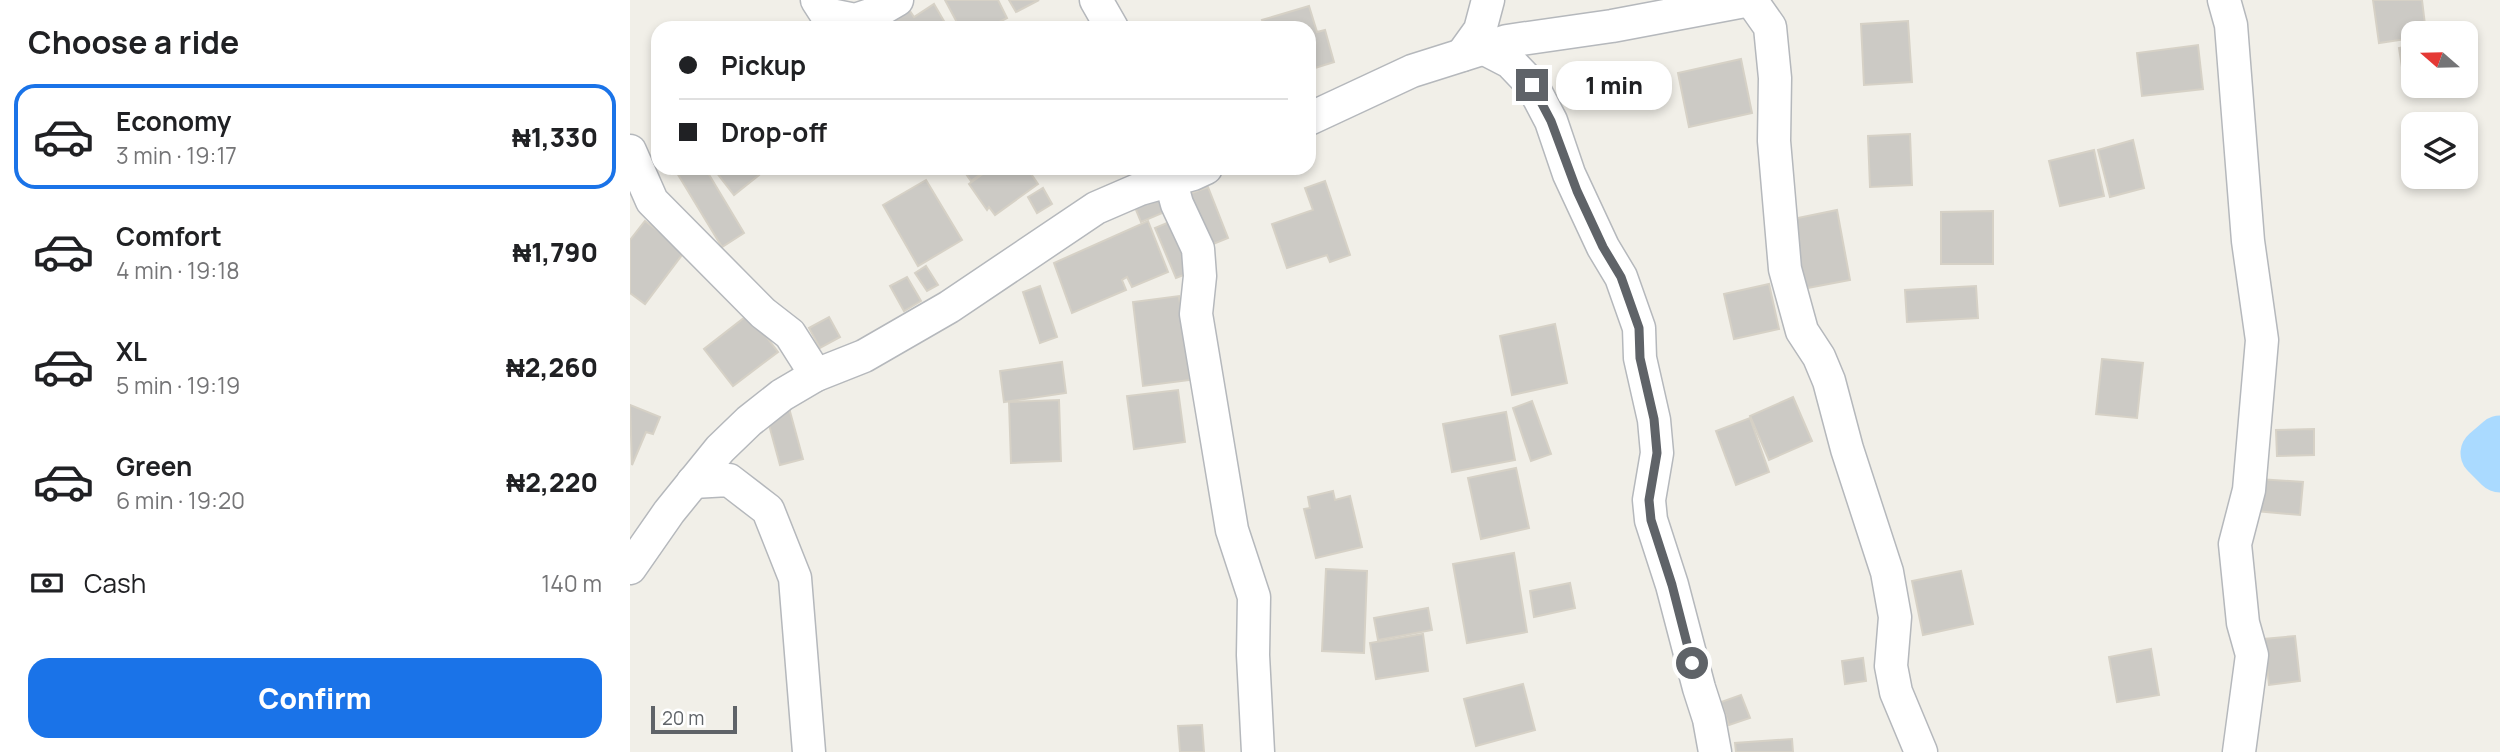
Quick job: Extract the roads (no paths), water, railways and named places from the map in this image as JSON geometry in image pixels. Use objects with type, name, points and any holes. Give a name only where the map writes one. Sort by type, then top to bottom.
[{"type":"street","points":[[817,0],[826,14],[855,20],[873,14],[897,0]]},
{"type":"street","points":[[1096,0],[1108,21]]},
{"type":"street","points":[[1473,52],[1488,0]]},
{"type":"street","points":[[1316,116],[1412,71],[1507,41],[1612,26],[1751,0],[1770,27],[1776,78],[1774,141],[1785,269],[1802,331],[1819,357],[1829,381],[1847,449],[1887,572],[1895,617],[1891,666],[1896,692],[1921,752]]},
{"type":"street","points":[[2224,0],[2231,25],[2248,241],[2262,340],[2249,490],[2235,544],[2243,623],[2252,655],[2239,752]]},
{"type":"street","points":[[1473,52],[1510,62],[1532,85],[1551,121],[1558,146],[1579,195],[1621,277],[1639,328],[1640,358],[1654,419],[1657,453],[1649,500],[1651,520],[1709,719],[1715,752]]},
{"type":"street","points":[[630,151],[652,201],[763,313],[790,334],[816,375]]},
{"type":"street","points":[[630,568],[669,512],[720,449],[782,395],[816,375],[864,356],[949,307],[1096,208],[1167,175]]},
{"type":"street","points":[[1169,175],[1177,204],[1198,249],[1200,276],[1196,314],[1232,530],[1254,597],[1253,655],[1258,752]]},
{"type":"street","points":[[693,482],[729,480],[768,510],[795,578],[809,752]]},
{"type":"waterway","points":[[2500,441],[2486,453],[2500,467]]}]
